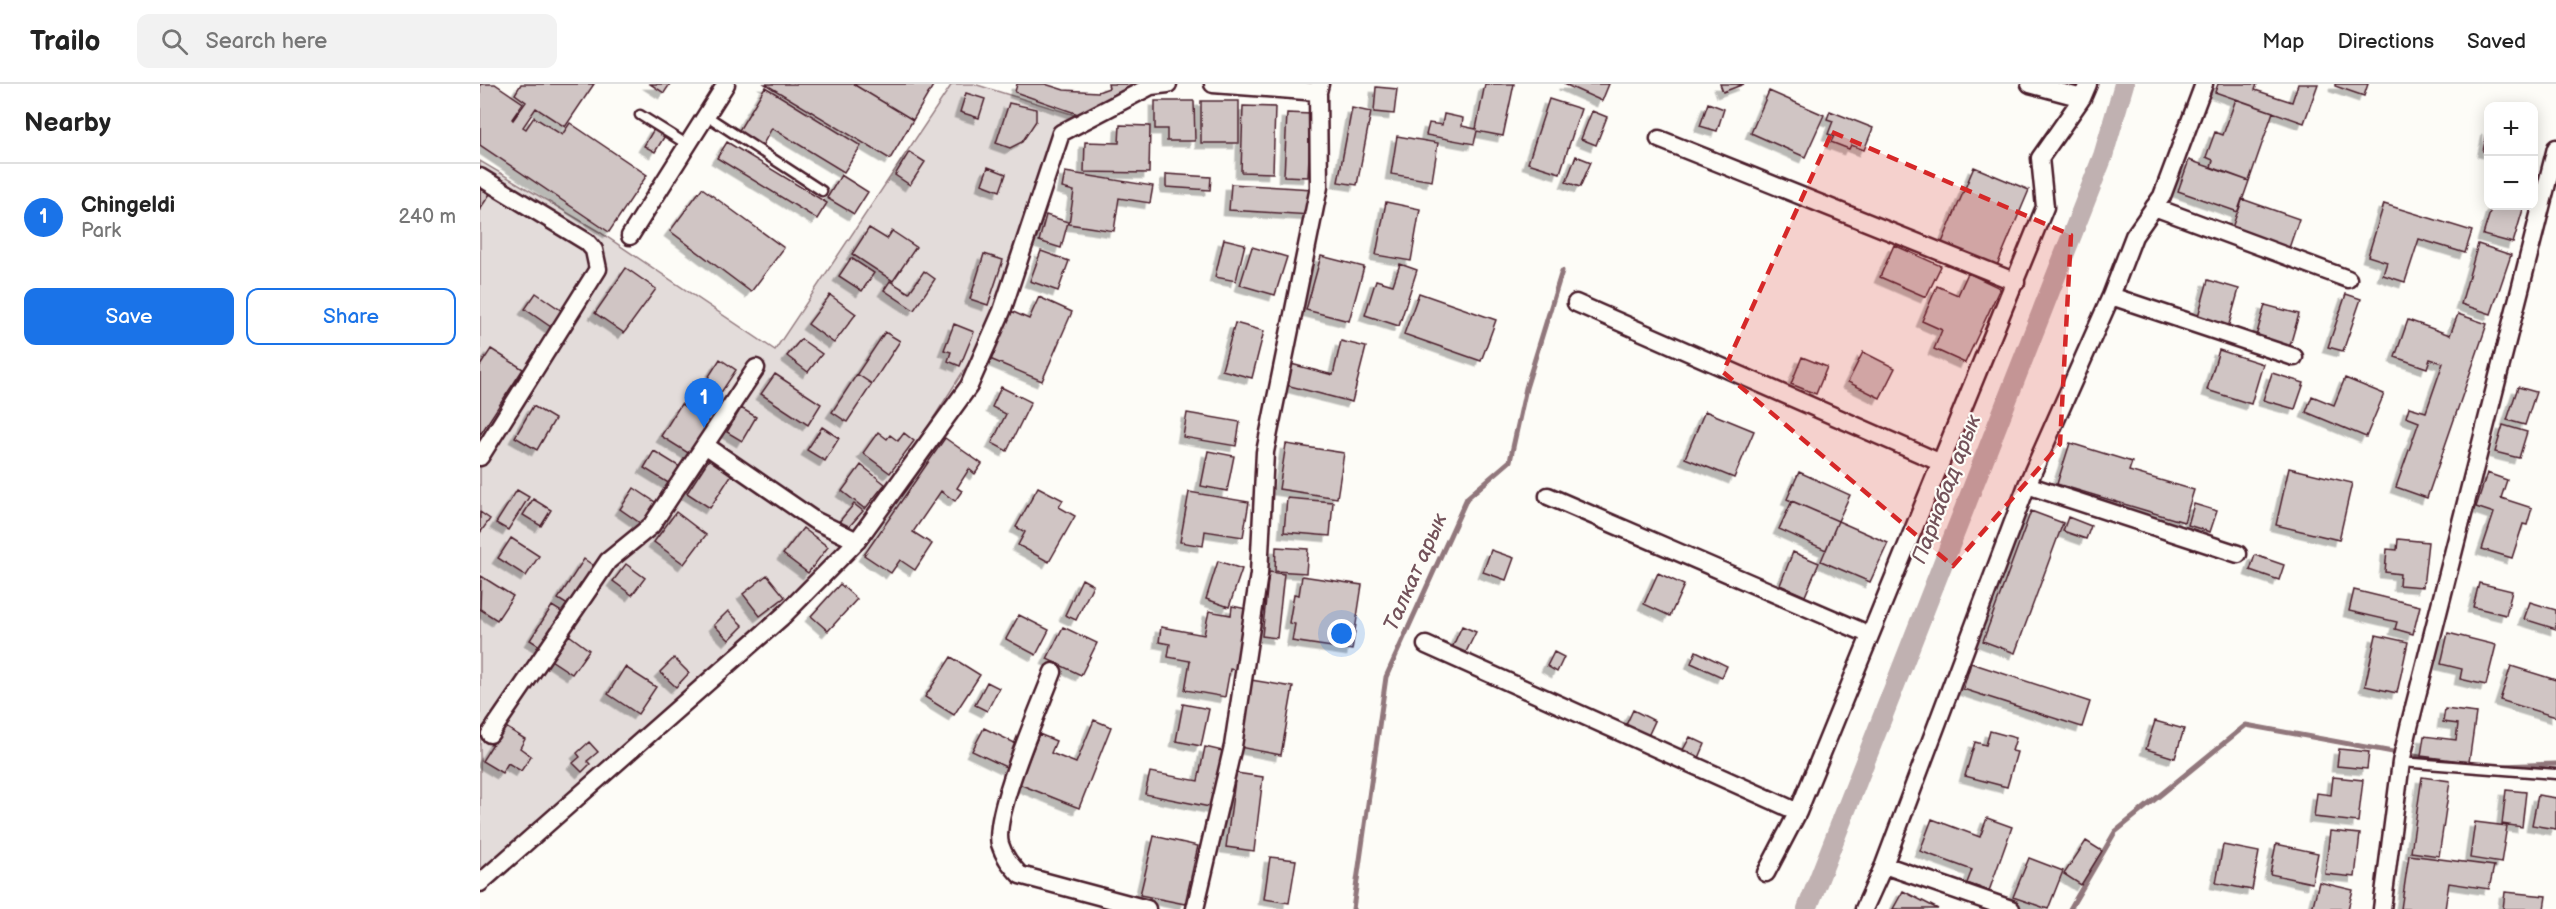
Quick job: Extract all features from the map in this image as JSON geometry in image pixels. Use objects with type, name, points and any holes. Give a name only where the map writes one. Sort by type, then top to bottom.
[{"type":"street","points":[[630,236],[726,84]]},
{"type":"street","points":[[1196,909],[1233,746],[1259,574],[1265,452],[1319,187],[1319,88],[1213,84]]},
{"type":"street","points":[[1766,873],[1798,812],[1868,634],[2016,282],[2045,207],[2040,158],[2085,91],[2030,84]]},
{"type":"street","points":[[1864,909],[1884,865],[2027,485],[2111,296],[2134,236],[2162,196],[2204,84]]},
{"type":"street","points":[[480,883],[783,616],[857,541],[969,386],[1002,311],[1061,133],[1156,85]]},
{"type":"street","points":[[1659,139],[2016,282]]},
{"type":"street","points":[[2382,909],[2401,762],[2556,147]]},
{"type":"street","points":[[480,177],[587,242],[594,250],[598,269],[480,457]]},
{"type":"street","points":[[2154,207],[2348,279]]},
{"type":"street","points":[[2111,296],[2294,357]]},
{"type":"street","points":[[1576,303],[1940,462]]},
{"type":"street","points":[[490,734],[608,561],[651,526],[756,368]]},
{"type":"street","points":[[705,445],[814,520],[857,541]]},
{"type":"street","points":[[2027,485],[2238,554]]},
{"type":"street","points":[[1548,496],[1868,634]]},
{"type":"street","points":[[1426,645],[1798,812]]},
{"type":"street","points":[[1053,672],[1004,802],[999,842],[1006,860],[1020,875],[1147,909]]},
{"type":"street","points":[[1884,865],[2011,909]]},
{"type":"lane","points":[[640,115],[689,145]]},
{"type":"lane","points":[[706,116],[822,191]]},
{"type":"lane","points":[[2401,762],[2556,774]]},
{"type":"highlighted area","points":[[1832,132],[2071,235],[2060,444],[1953,566],[1723,372]]},
{"type":"shaded area","points":[[952,84],[974,84],[1078,116],[973,356],[882,499],[783,616],[480,880],[480,161],[598,231],[775,350]]},
{"type":"building","points":[[480,84],[495,84],[523,103],[513,120],[526,102],[515,94],[521,84],[594,84],[565,127],[536,108],[523,127],[526,129],[534,117],[562,135],[570,123],[647,175],[609,232],[480,145]]},
{"type":"building","points":[[650,84],[670,84],[664,93]]},
{"type":"building","points":[[765,84],[853,84],[913,120],[890,159]]},
{"type":"building","points":[[853,84],[934,84],[913,120]]},
{"type":"building","points":[[1017,84],[1045,84],[1064,90],[1098,92],[1109,88],[1108,84],[1144,84],[1078,114],[1015,92]]},
{"type":"building","points":[[1485,84],[1514,84],[1503,136],[1477,131],[1474,144],[1426,135],[1429,123],[1442,125],[1444,114],[1463,118],[1462,126],[1476,129]]},
{"type":"building","points":[[1564,84],[1609,84],[1602,101]]},
{"type":"building","points":[[1720,84],[1744,84],[1723,92]]},
{"type":"building","points":[[2218,84],[2257,84],[2255,90],[2292,102],[2298,84],[2318,84],[2304,123],[2215,92]]},
{"type":"building","points":[[2335,84],[2368,84],[2364,96],[2335,86]]},
{"type":"building","points":[[765,87],[861,146],[844,172],[772,128],[762,146],[738,132]]},
{"type":"building","points":[[1376,87],[1397,89],[1394,114],[1374,112]]},
{"type":"building","points":[[1769,91],[1824,115],[1805,157],[1751,133]]},
{"type":"building","points":[[966,93],[985,99],[979,118],[960,112]]},
{"type":"building","points":[[1549,99],[1581,109],[1560,173],[1528,163]]},
{"type":"building","points":[[2236,99],[2273,112],[2249,181],[2211,167],[2213,160],[2206,157],[2215,132],[2223,135]]},
{"type":"building","points":[[1155,101],[1194,101],[1195,141],[1167,141],[1167,129],[1155,129]]},
{"type":"building","points":[[1201,101],[1239,101],[1239,143],[1201,143]]},
{"type":"building","points":[[1009,103],[1036,109],[1036,121],[1022,142],[1010,148],[996,143]]},
{"type":"building","points":[[1708,103],[1724,109],[1717,131],[1700,126]]},
{"type":"building","points":[[1243,106],[1275,107],[1273,173],[1241,172]]},
{"type":"building","points":[[1352,108],[1371,112],[1357,185],[1338,182]]},
{"type":"building","points":[[1592,111],[1607,117],[1596,145],[1581,139]]},
{"type":"building","points":[[1830,111],[1873,128],[1864,150],[1851,145],[1849,149],[1831,142],[1834,136],[1828,134],[1833,121],[1827,119]]},
{"type":"building","points":[[1287,113],[1311,114],[1308,177],[1284,176]]},
{"type":"building","points":[[1120,125],[1150,126],[1149,173],[1084,172],[1085,142],[1119,143]]},
{"type":"building","points":[[655,127],[666,134],[655,152],[644,146]]},
{"type":"building","points":[[1397,136],[1438,143],[1432,181],[1391,174]]},
{"type":"building","points":[[727,142],[827,203],[817,219],[717,158]]},
{"type":"building","points":[[909,152],[925,162],[910,185],[895,175]]},
{"type":"building","points":[[1576,156],[1591,162],[1580,187],[1566,182]]},
{"type":"building","points":[[2189,160],[2249,181],[2238,212],[2178,191]]},
{"type":"building","points":[[988,167],[1006,174],[1000,191],[982,184]]},
{"type":"building","points":[[1974,167],[2029,190],[1996,268],[1941,245]]},
{"type":"building","points":[[1065,172],[1153,186],[1150,203],[1119,198],[1114,231],[1069,224],[1074,191],[1062,188]]},
{"type":"building","points":[[1166,174],[1211,177],[1210,190],[1166,187]]},
{"type":"building","points":[[841,175],[868,192],[854,214],[827,198]]},
{"type":"building","points":[[1231,184],[1313,189],[1311,215],[1229,210]]},
{"type":"building","points":[[480,188],[490,194],[480,209]]},
{"type":"building","points":[[702,188],[784,248],[751,292],[670,231]]},
{"type":"building","points":[[2242,199],[2299,219],[2289,248],[2232,228]]},
{"type":"building","points":[[1386,202],[1420,209],[1411,261],[1376,255]]},
{"type":"building","points":[[2384,204],[2472,231],[2465,253],[2419,239],[2405,282],[2383,275],[2387,262],[2368,256]]},
{"type":"building","points":[[2491,210],[2523,210],[2513,243],[2483,235]]},
{"type":"building","points":[[1046,215],[1068,222],[1061,248],[1039,241]]},
{"type":"building","points":[[869,228],[887,239],[892,231],[916,247],[893,281],[852,254]]},
{"type":"building","points":[[1224,239],[1245,244],[1236,281],[1215,277]]},
{"type":"building","points":[[2478,244],[2511,255],[2491,314],[2461,304]]},
{"type":"building","points":[[1894,245],[1941,266],[1926,297],[1880,277]]},
{"type":"building","points":[[1252,247],[1287,257],[1275,295],[1240,285]]},
{"type":"building","points":[[1041,251],[1069,261],[1058,291],[1030,281]]},
{"type":"building","points":[[984,254],[1003,260],[988,305],[970,299]]},
{"type":"building","points":[[1321,256],[1364,267],[1349,321],[1306,310]]},
{"type":"building","points":[[851,258],[874,273],[862,291],[839,276]]},
{"type":"building","points":[[1400,264],[1417,270],[1399,326],[1365,315],[1376,280],[1393,285]]},
{"type":"building","points":[[626,268],[656,289],[624,333],[595,313]]},
{"type":"building","points":[[924,271],[935,279],[914,310],[884,290],[890,281],[909,293]]},
{"type":"building","points":[[1968,273],[2000,288],[1965,363],[1934,349],[1942,330],[1922,321],[1937,286],[1958,295]]},
{"type":"building","points":[[2208,280],[2239,289],[2228,328],[2197,320]]},
{"type":"building","points":[[536,293],[562,311],[551,327],[525,309]]},
{"type":"building","points":[[1419,293],[1496,320],[1481,361],[1404,334]]},
{"type":"building","points":[[2346,294],[2361,299],[2343,351],[2328,347]]},
{"type":"building","points":[[830,295],[856,314],[834,343],[808,324]]},
{"type":"building","points":[[1039,297],[1072,312],[1042,381],[990,359],[1011,311],[1029,319]]},
{"type":"building","points":[[2265,305],[2299,314],[2289,349],[2255,340]]},
{"type":"building","points":[[2458,314],[2487,324],[2427,498],[2396,487],[2419,422],[2406,417],[2409,407],[2426,412],[2443,363],[2430,359],[2427,368],[2395,357],[2408,320],[2450,335]]},
{"type":"building","points":[[1235,323],[1264,331],[1252,378],[1222,370]]},
{"type":"building","points":[[954,324],[974,332],[960,366],[948,361],[951,352],[944,350]]},
{"type":"building","points":[[885,332],[900,341],[872,384],[857,374]]},
{"type":"building","points":[[801,339],[822,354],[808,372],[787,356]]},
{"type":"building","points":[[1341,341],[1366,347],[1352,402],[1286,385],[1291,364],[1333,375]]},
{"type":"building","points":[[491,349],[523,369],[480,435],[480,366]]},
{"type":"building","points":[[2219,350],[2263,364],[2251,404],[2207,390]]},
{"type":"building","points":[[1863,352],[1895,368],[1880,398],[1848,382]]},
{"type":"building","points":[[1802,357],[1827,367],[1816,394],[1791,384]]},
{"type":"building","points":[[720,359],[736,370],[720,394],[704,384]]},
{"type":"building","points":[[2272,373],[2304,383],[2295,409],[2263,400]]},
{"type":"building","points":[[775,374],[821,404],[808,425],[761,394]]},
{"type":"building","points":[[857,374],[872,384],[847,422],[832,412]]},
{"type":"building","points":[[2345,378],[2384,394],[2366,437],[2306,412],[2312,396],[2334,405]]},
{"type":"building","points":[[1001,387],[1031,402],[1007,451],[992,443],[1006,414],[992,407]]},
{"type":"building","points":[[2518,387],[2536,392],[2525,425],[2507,420]]},
{"type":"building","points":[[681,404],[713,424],[693,456],[661,436]]},
{"type":"building","points":[[533,406],[555,419],[537,450],[515,437]]},
{"type":"building","points":[[741,408],[756,417],[742,441],[727,432]]},
{"type":"building","points":[[1705,411],[1754,431],[1734,478],[1685,458]]},
{"type":"building","points":[[1187,413],[1240,422],[1236,446],[1183,437]]},
{"type":"building","points":[[2503,425],[2527,432],[2519,458],[2495,452]]},
{"type":"building","points":[[822,427],[839,438],[825,461],[807,450]]},
{"type":"building","points":[[878,432],[887,439],[890,435],[898,441],[904,433],[914,441],[890,473],[863,453]]},
{"type":"building","points":[[945,438],[982,464],[975,474],[969,469],[957,488],[962,491],[955,501],[941,491],[913,532],[932,544],[915,570],[900,560],[891,573],[864,555]]},
{"type":"building","points":[[2070,443],[2132,462],[2129,471],[2194,490],[2184,522],[2057,484]]},
{"type":"building","points":[[1286,444],[1344,453],[1337,498],[1279,489]]},
{"type":"building","points":[[654,451],[680,467],[670,484],[644,468]]},
{"type":"building","points":[[1208,451],[1234,456],[1227,491],[1201,486]]},
{"type":"building","points":[[711,456],[734,471],[710,508],[687,493]]},
{"type":"building","points":[[861,465],[885,484],[865,509],[842,491]]},
{"type":"building","points":[[2289,468],[2352,483],[2339,540],[2276,525]]},
{"type":"building","points":[[1799,472],[1850,495],[1838,521],[1787,499]]},
{"type":"building","points":[[2487,473],[2507,480],[2501,498],[2532,508],[2527,525],[2523,524],[2512,558],[2482,549],[2494,513],[2476,507]]},
{"type":"building","points":[[1038,487],[1063,500],[1059,507],[1075,516],[1049,562],[1018,545],[1025,532],[1016,527]]},
{"type":"building","points":[[634,488],[658,504],[643,525],[620,509]]},
{"type":"building","points":[[517,490],[529,497],[508,530],[496,523]]},
{"type":"building","points":[[1189,492],[1249,502],[1243,537],[1205,531],[1203,546],[1180,542]]},
{"type":"building","points":[[1287,498],[1333,502],[1330,536],[1284,532]]},
{"type":"building","points":[[533,499],[551,510],[541,526],[523,515]]},
{"type":"building","points":[[1792,501],[1838,521],[1826,550],[1779,529]]},
{"type":"building","points":[[854,504],[863,511],[846,530],[838,523]]},
{"type":"building","points":[[2194,504],[2217,511],[2210,532],[2188,525]]},
{"type":"building","points":[[2031,511],[2063,523],[2015,653],[1983,641]]},
{"type":"building","points":[[480,512],[490,519],[480,533]]},
{"type":"building","points":[[676,512],[706,535],[684,564],[654,542]]},
{"type":"building","points":[[2068,517],[2091,526],[2086,539],[2063,531]]},
{"type":"building","points":[[1838,521],[1888,543],[1870,582],[1821,561]]},
{"type":"building","points":[[803,528],[828,547],[808,573],[783,554]]},
{"type":"building","points":[[511,538],[539,556],[526,576],[498,558]]},
{"type":"building","points":[[2398,539],[2428,542],[2423,587],[2399,585],[2400,574],[2385,572],[2387,549],[2397,550]]},
{"type":"building","points":[[1276,547],[1308,549],[1306,573],[1275,571]]},
{"type":"building","points":[[1491,550],[1514,558],[1506,580],[1483,572]]},
{"type":"building","points":[[1793,552],[1819,563],[1805,596],[1780,585]]},
{"type":"building","points":[[2255,555],[2284,565],[2279,580],[2250,570]]},
{"type":"building","points":[[584,559],[597,568],[571,607],[558,599]]},
{"type":"building","points":[[1218,561],[1242,569],[1229,607],[1206,599]]},
{"type":"building","points":[[626,564],[645,578],[632,595],[613,581]]},
{"type":"building","points":[[1269,572],[1284,574],[1277,638],[1262,636]]},
{"type":"building","points":[[1658,573],[1684,585],[1670,616],[1644,604]]},
{"type":"building","points":[[767,575],[785,597],[760,616],[743,594]]},
{"type":"building","points":[[481,576],[513,596],[497,620],[480,609]]},
{"type":"building","points":[[1302,576],[1362,585],[1352,650],[1292,641],[1295,624],[1289,623],[1294,594],[1299,595]]},
{"type":"building","points":[[1082,579],[1093,585],[1076,620],[1065,615]]},
{"type":"building","points":[[2479,583],[2512,591],[2506,615],[2473,607]]},
{"type":"building","points":[[840,584],[857,599],[828,631],[811,616]]},
{"type":"building","points":[[2354,590],[2420,606],[2413,634],[2395,629],[2397,622],[2349,611]]},
{"type":"building","points":[[2530,602],[2556,610],[2556,629],[2524,619]]},
{"type":"building","points":[[552,606],[565,614],[543,648],[530,640]]},
{"type":"building","points":[[1232,606],[1247,609],[1236,670],[1230,669],[1225,697],[1185,690],[1190,661],[1168,657],[1170,644],[1159,642],[1161,627],[1204,635],[1209,611],[1231,615]]},
{"type":"building","points":[[728,611],[743,626],[729,640],[714,625]]},
{"type":"building","points":[[1019,615],[1049,630],[1036,655],[1006,639]]},
{"type":"building","points":[[1462,626],[1476,632],[1465,654],[1452,648]]},
{"type":"building","points":[[1063,627],[1097,643],[1081,675],[1047,659]]},
{"type":"building","points":[[2448,633],[2496,645],[2486,685],[2460,679],[2462,669],[2441,664]]},
{"type":"building","points":[[569,635],[589,650],[572,674],[551,660]]},
{"type":"building","points":[[2376,635],[2408,642],[2397,693],[2365,686]]},
{"type":"building","points":[[1696,651],[1727,666],[1722,677],[1691,663]]},
{"type":"building","points":[[1554,652],[1564,657],[1557,672],[1547,666]]},
{"type":"building","points":[[951,657],[980,675],[954,715],[925,697]]},
{"type":"building","points":[[674,658],[689,673],[676,687],[660,672]]},
{"type":"building","points":[[1971,663],[2090,702],[2082,727],[1963,689]]},
{"type":"building","points":[[2511,666],[2556,680],[2556,717],[2500,700]]},
{"type":"building","points":[[625,667],[656,687],[638,714],[608,694]]},
{"type":"building","points":[[1251,680],[1293,687],[1281,755],[1239,747]]},
{"type":"building","points":[[987,682],[999,688],[987,711],[975,705]]},
{"type":"building","points":[[1183,704],[1209,709],[1201,746],[1176,741]]},
{"type":"building","points":[[2445,709],[2476,713],[2469,762],[2421,756],[2424,736],[2456,740],[2458,724],[2443,722]]},
{"type":"building","points":[[1633,710],[1655,721],[1648,736],[1626,725]]},
{"type":"building","points":[[1094,720],[1111,727],[1079,808],[1019,784],[1039,734],[1056,741],[1051,753],[1076,763]]},
{"type":"building","points":[[2155,721],[2184,729],[2175,758],[2146,749]]},
{"type":"building","points":[[504,726],[525,739],[520,748],[531,756],[521,771],[508,763],[502,773],[482,761]]},
{"type":"building","points":[[984,728],[1021,746],[1010,769],[972,751]]},
{"type":"building","points":[[1990,731],[2016,738],[2012,751],[2017,752],[2007,787],[1965,776],[1975,742],[1986,745]]},
{"type":"building","points":[[1690,737],[1705,744],[1699,758],[1683,750]]},
{"type":"building","points":[[589,742],[598,752],[587,761],[590,764],[582,772],[573,763],[580,757],[577,753]]},
{"type":"building","points":[[1205,747],[1227,752],[1215,808],[1145,794],[1150,772],[1198,781]]},
{"type":"building","points":[[2339,749],[2369,752],[2367,769],[2337,766]]},
{"type":"building","points":[[1236,773],[1263,777],[1254,851],[1226,847]]},
{"type":"building","points":[[2333,777],[2363,780],[2358,822],[2314,817],[2317,793],[2331,795]]},
{"type":"building","points":[[2422,777],[2450,781],[2439,856],[2411,852]]},
{"type":"building","points":[[2506,790],[2526,792],[2522,827],[2502,824]]},
{"type":"building","points":[[2538,795],[2556,798],[2556,829],[2532,825]]},
{"type":"building","points":[[1987,818],[2012,827],[1989,891],[1967,883],[1972,870],[1920,851],[1932,819],[1980,837]]},
{"type":"building","points":[[2475,822],[2507,826],[2501,863],[2470,858]]},
{"type":"building","points":[[2330,831],[2360,834],[2355,877],[2325,874]]},
{"type":"building","points":[[1154,836],[1198,846],[1185,904],[1140,895]]},
{"type":"building","points":[[2086,841],[2102,851],[2081,885],[2064,874]]},
{"type":"building","points":[[2276,844],[2318,853],[2312,883],[2270,874]]},
{"type":"building","points":[[2223,845],[2259,852],[2252,890],[2216,883]]},
{"type":"building","points":[[2409,855],[2494,866],[2489,889],[2449,883],[2445,909],[2401,909]]},
{"type":"building","points":[[1270,857],[1296,860],[1289,903],[1264,899]]},
{"type":"building","points":[[2029,858],[2063,871],[2048,909],[2013,897]]},
{"type":"building","points":[[2319,882],[2353,890],[2348,909],[2312,909]]},
{"type":"building","points":[[1903,891],[1938,909],[1893,909]]},
{"type":"building","points":[[2505,892],[2546,896],[2544,909],[2503,909]]},
{"type":"waterway","name":"Парнабад арык","points":[[1807,909],[2103,156],[2124,84]]},
{"type":"waterway","name":"Талкат арык","points":[[1353,909],[1386,677],[1467,498],[1510,461],[1526,388],[1562,271]]},
{"type":"waterway","points":[[2070,909],[2115,832],[2246,725],[2447,762]]},
{"type":"waterway","points":[[2501,766],[2556,764]]},
{"type":"place","name":"Chingeldi","points":[[704,428]]}]
